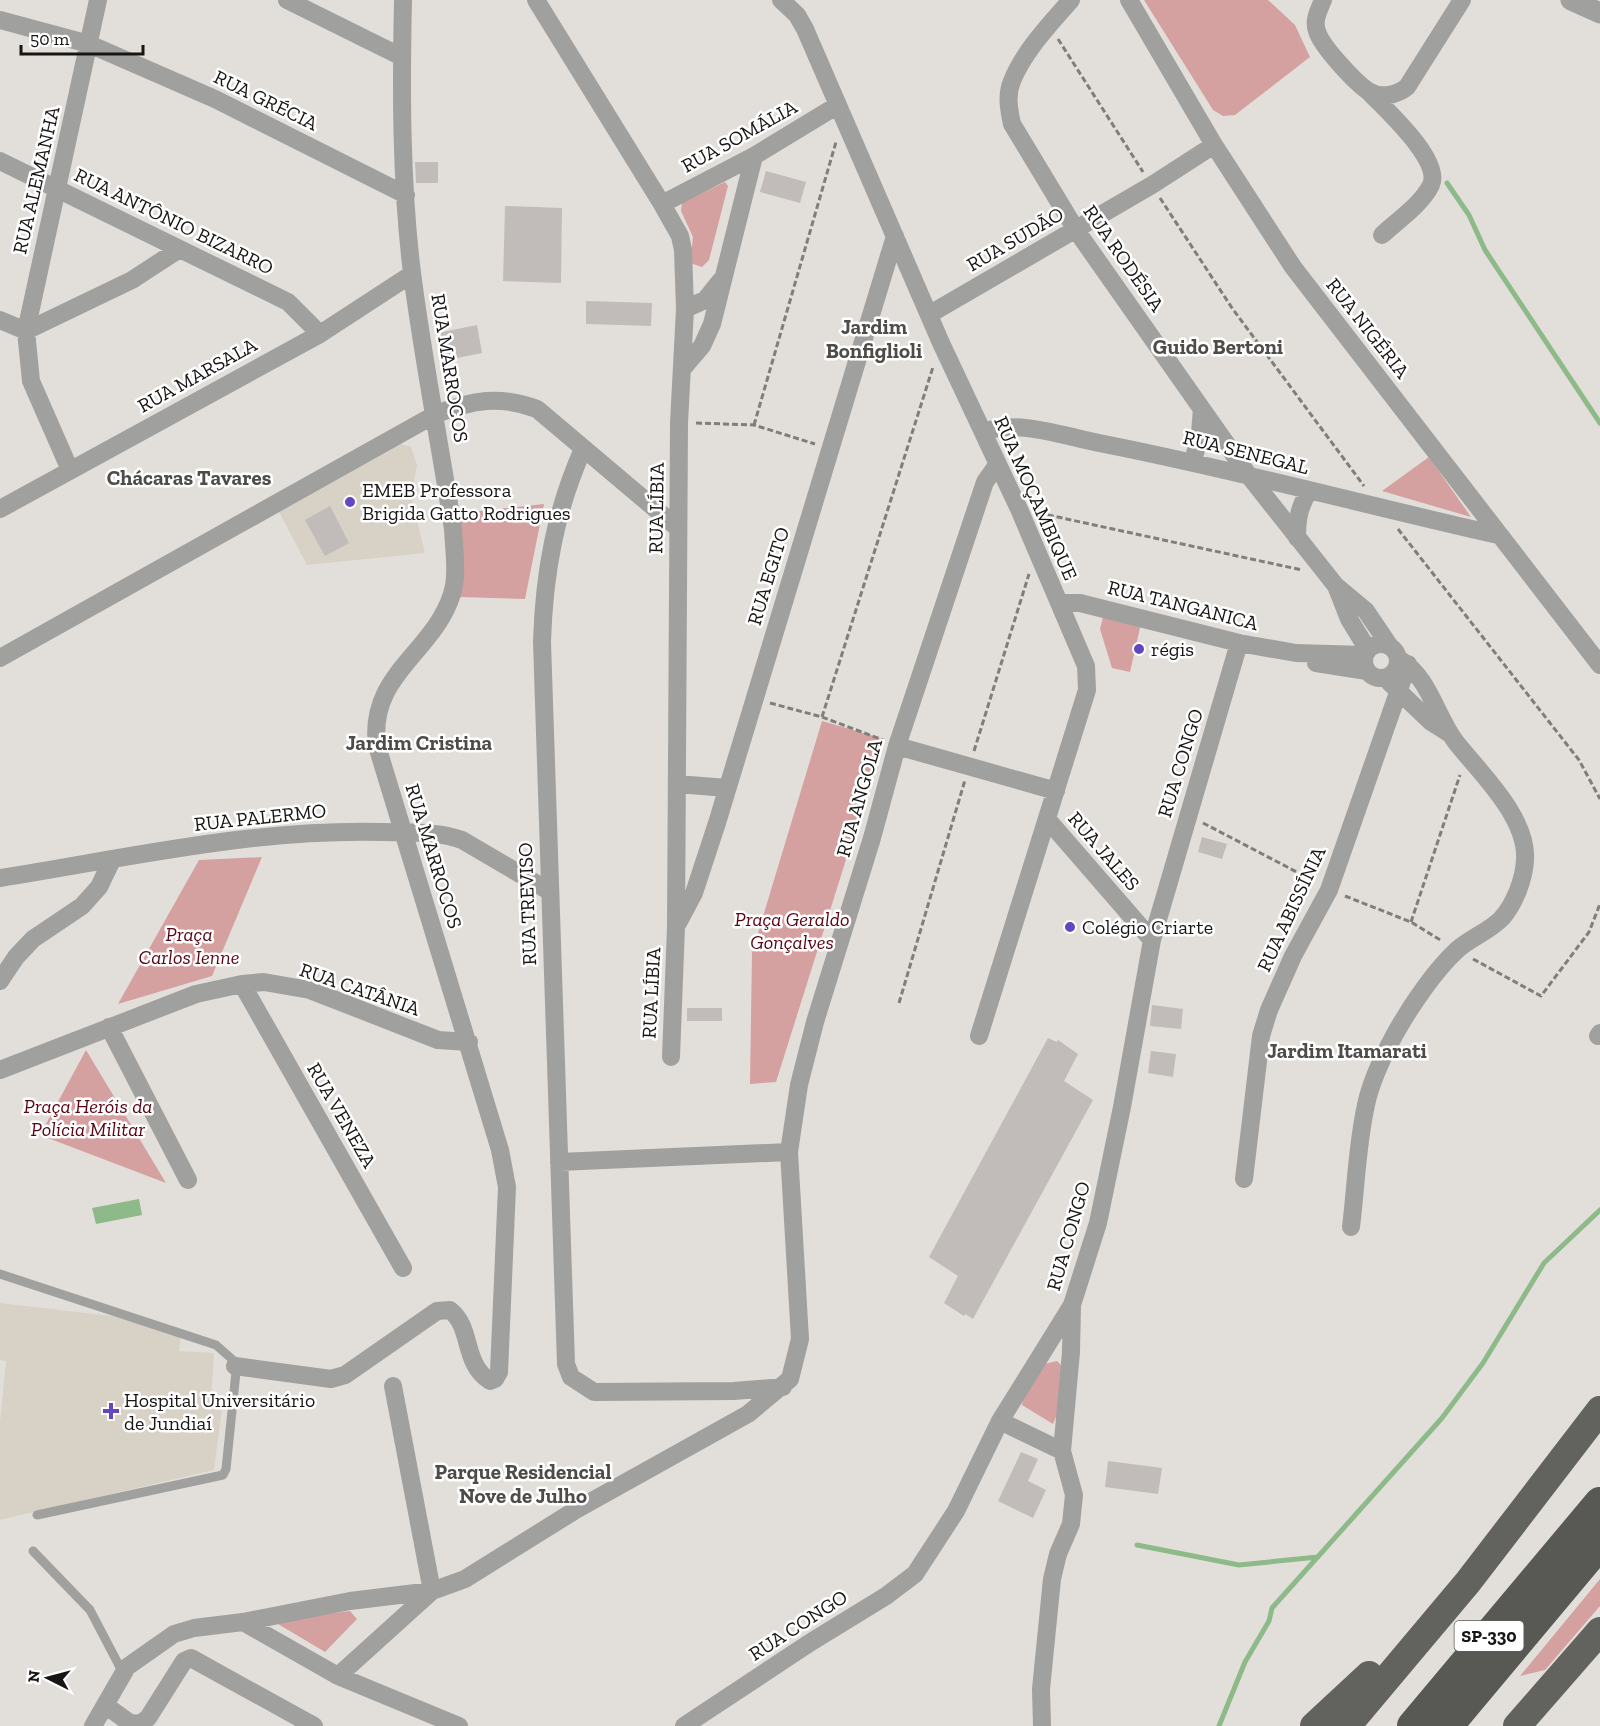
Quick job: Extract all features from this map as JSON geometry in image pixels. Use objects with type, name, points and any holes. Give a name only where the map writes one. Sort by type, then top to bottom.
[{"type":"highway","points":[[1347,1726],[1468,1582],[1600,1410]]},
{"type":"highway","points":[[1564,1545],[1600,1479]]},
{"type":"highway","name":"SP-330","points":[[1413,1726],[1600,1503]]},
{"type":"highway","name":"SP-330","points":[[1448,1726],[1600,1543]]},
{"type":"highway","points":[[1314,1726],[1346,1698],[1426,1613],[1468,1582]]},
{"type":"highway","points":[[1475,1726],[1547,1628],[1565,1585]]},
{"type":"highway","points":[[1517,1726],[1600,1630]]},
{"type":"street","name":"RUA ALEMANHA","points":[[70,470],[31,381],[26,331],[98,0]]},
{"type":"street","points":[[287,0],[402,57]]},
{"type":"street","name":"RUA MARROCOS","points":[[235,1366],[330,1379],[345,1375],[436,1311],[450,1310],[459,1317],[475,1370],[490,1381],[495,1379],[499,1372],[507,1187],[501,1150],[377,746],[375,726],[381,699],[397,671],[423,644],[453,593],[453,530],[412,273],[406,195],[402,57],[403,0]]},
{"type":"street","name":"RUA LÍBIA","points":[[536,0],[662,204],[680,236],[683,250],[685,309],[684,367],[679,423],[676,927],[670,1057]]},
{"type":"street","name":"RUA MOÇAMBIQUE","points":[[781,0],[797,15],[805,29],[941,343],[1019,509],[1086,666],[1086,690],[979,1036]]},
{"type":"street","name":"RUA RODÉSIA","points":[[1071,0],[1049,24],[1011,82],[1008,104],[1012,124],[1076,230],[1249,476],[1331,580],[1366,611],[1399,656],[1432,695],[1450,734]]},
{"type":"street","name":"RUA NIGÉRIA","points":[[1129,0],[1214,145],[1293,267],[1600,665]]},
{"type":"street","points":[[1323,0],[1315,21],[1317,33],[1325,46],[1426,155],[1432,171],[1432,183],[1421,200],[1382,235]]},
{"type":"street","points":[[1370,92],[1397,94],[1407,87],[1462,0]]},
{"type":"street","points":[[1571,0],[1600,13]]},
{"type":"street","name":"RUA GRÉCIA","points":[[0,20],[89,44],[215,99],[406,195]]},
{"type":"street","name":"RUA SOMÁLIA","points":[[662,204],[840,111]]},
{"type":"street","name":"RUA SUDÃO","points":[[930,314],[1152,185],[1214,145]]},
{"type":"street","points":[[684,367],[702,346],[712,324],[754,156]]},
{"type":"street","name":"RUA ANTÔNIO BIZARRO","points":[[0,161],[288,302],[320,334]]},
{"type":"street","name":"RUA EGITO","points":[[676,927],[694,893],[895,236]]},
{"type":"street","points":[[0,320],[26,331],[132,280],[178,250]]},
{"type":"street","name":"RUA MARSALA","points":[[0,509],[320,334],[412,273]]},
{"type":"street","points":[[685,309],[705,300],[726,274]]},
{"type":"street","points":[[0,658],[436,414],[489,399],[516,401],[537,410],[678,528]]},
{"type":"street","points":[[1192,462],[1200,434],[1202,409]]},
{"type":"street","name":"RUA SENEGAL","points":[[983,432],[999,426],[1033,430],[1192,462],[1382,509],[1498,534]]},
{"type":"street","name":"RUA TREVISO","points":[[583,449],[566,486],[554,528],[543,590],[542,642],[566,1364],[571,1377],[594,1392],[734,1391],[783,1387]]},
{"type":"street","name":"RUA ANGOLA","points":[[783,1387],[790,1379],[800,1339],[789,1152],[799,1085],[815,1022],[872,838],[897,746],[981,492],[985,482],[998,465]]},
{"type":"street","points":[[1297,538],[1300,505],[1309,491]]},
{"type":"street","name":"RUA RODÉSIA","points":[[1331,580],[1371,664],[1431,722],[1450,734]]},
{"type":"street","name":"RUA TANGANICA","points":[[1059,603],[1080,603],[1239,644],[1296,653],[1371,664],[1378,644],[1399,656]]},
{"type":"street","name":"RUA CONGO","points":[[684,1726],[811,1642],[886,1596],[915,1574],[956,1511],[1000,1421],[1072,1305],[1098,1223],[1122,1107],[1152,940],[1187,814],[1239,644]]},
{"type":"street","points":[[1371,664],[1391,676],[1399,656]]},
{"type":"street","name":"RUA ABISSÍNIA","points":[[1244,1179],[1261,1036],[1269,1010],[1293,956],[1329,890],[1398,690],[1399,656]]},
{"type":"street","points":[[1351,1227],[1366,1105],[1376,1072],[1402,1024],[1424,992],[1457,950],[1502,919],[1522,877],[1525,857],[1519,831],[1507,805],[1450,734]]},
{"type":"street","points":[[897,746],[1056,791]]},
{"type":"street","points":[[677,784],[727,788]]},
{"type":"street","name":"RUA JALES","points":[[1047,819],[1152,940]]},
{"type":"street","name":"RUA PALERMO","points":[[0,878],[282,834],[351,831],[403,832],[446,835],[462,840],[549,891]]},
{"type":"street","points":[[0,981],[16,957],[33,939],[82,906],[99,887],[112,860]]},
{"type":"street","name":"RUA CATÂNIA","points":[[0,1070],[196,994],[242,984],[264,982],[310,990],[438,1040],[469,1042]]},
{"type":"street","name":"RUA VENEZA","points":[[242,984],[403,1268]]},
{"type":"street","points":[[109,1027],[188,1180]]},
{"type":"street","points":[[559,1162],[789,1152]]},
{"type":"street","points":[[1042,1726],[1041,1689],[1052,1579],[1058,1554],[1071,1524],[1074,1495],[1062,1451],[1071,1352],[1072,1305]]},
{"type":"street","points":[[393,1386],[432,1591]]},
{"type":"street","points":[[96,1725],[123,1673],[140,1656],[174,1634],[213,1624],[243,1622],[350,1601],[432,1591],[465,1579],[574,1511],[748,1414],[783,1387]]},
{"type":"street","points":[[1000,1421],[1062,1451]]},
{"type":"street","points":[[338,1676],[432,1591]]},
{"type":"street","points":[[243,1622],[338,1676],[459,1726]]},
{"type":"street","points":[[105,1705],[130,1723],[140,1724],[148,1718],[184,1661],[191,1658],[314,1726]]},
{"type":"lane","points":[[0,1274],[216,1345],[226,1352],[236,1372],[226,1469],[223,1475],[38,1515]]},
{"type":"lane","points":[[33,1551],[90,1610],[123,1673]]},
{"type":"path","points":[[1049,24],[1232,308],[1382,509],[1579,760],[1600,799]]},
{"type":"path","points":[[754,425],[840,111]]},
{"type":"path","points":[[822,717],[941,343]]},
{"type":"path","points":[[679,423],[754,425],[831,448]]},
{"type":"path","points":[[1019,509],[1331,580]]},
{"type":"path","points":[[754,698],[822,717],[897,746]]},
{"type":"path","points":[[1411,922],[1467,756]]},
{"type":"path","points":[[1187,814],[1329,890],[1411,922],[1541,996],[1589,932],[1600,904]]},
{"type":"shaded area","name":"EMEB Professora Brigida Gatto Rodrigues","points":[[397,443],[411,447],[417,465],[411,496],[425,553],[307,565],[277,508]]},
{"type":"shaded area","points":[[139,1199],[142,1215],[96,1224],[92,1208]]},
{"type":"shaded area","name":"Hospital Universitário de Jundiaí","points":[[0,1303],[120,1317],[181,1335],[179,1351],[214,1353],[211,1399],[223,1401],[214,1470],[0,1520],[0,1422],[6,1361],[0,1360]]},
{"type":"green space","points":[[1144,0],[1268,0],[1295,25],[1310,57],[1235,115],[1223,116],[1213,110]]},
{"type":"green space","points":[[725,182],[728,186],[709,260],[702,267],[690,263],[693,237],[681,211],[682,203]]},
{"type":"green space","points":[[1429,457],[1471,517],[1382,491]]},
{"type":"green space","points":[[544,504],[525,599],[459,597],[461,513]]},
{"type":"green space","points":[[1103,617],[1142,619],[1130,672],[1112,668],[1100,629]]},
{"type":"green space","name":"Praça Geraldo Gonçalves","points":[[822,721],[884,739],[776,1082],[750,1084],[752,953]]},
{"type":"green space","name":"Praça Carlos Ienne","points":[[262,857],[212,976],[118,1004],[199,860]]},
{"type":"green space","name":"Praça Heróis da Polícia Militar","points":[[86,1050],[166,1183],[40,1135]]},
{"type":"green space","points":[[1057,1361],[1062,1366],[1059,1410],[1053,1424],[1022,1405],[1024,1394],[1044,1364]]},
{"type":"green space","points":[[1600,1579],[1600,1606],[1545,1670],[1520,1676]]},
{"type":"green space","points":[[350,1611],[357,1619],[325,1652],[273,1621]]},
{"type":"building","points":[[415,162],[438,162],[438,183],[416,183]]},
{"type":"building","points":[[766,171],[806,182],[800,203],[760,192]]},
{"type":"building","points":[[505,206],[562,208],[561,283],[503,281]]},
{"type":"building","points":[[586,301],[652,303],[651,326],[586,324]]},
{"type":"building","points":[[477,325],[482,353],[442,361],[437,333]]},
{"type":"building","points":[[330,506],[349,543],[325,556],[305,520]]},
{"type":"building","points":[[1202,837],[1227,844],[1222,859],[1198,852]]},
{"type":"building","points":[[1152,1005],[1183,1009],[1181,1029],[1150,1026]]},
{"type":"building","points":[[687,1008],[722,1008],[722,1021],[687,1021]]},
{"type":"building","points":[[1048,1038],[1057,1042],[1058,1040],[1078,1054],[1064,1081],[1093,1100],[973,1319],[944,1303],[958,1276],[929,1257]]},
{"type":"building","points":[[1151,1051],[1176,1054],[1173,1077],[1148,1073]]},
{"type":"building","points":[[1021,1452],[1038,1459],[1028,1481],[1046,1490],[1033,1518],[998,1501]]},
{"type":"building","points":[[1108,1461],[1162,1468],[1158,1494],[1105,1487]]},
{"type":"waterway","points":[[1447,183],[1469,215],[1485,250],[1600,423]]},
{"type":"waterway","points":[[1219,1726],[1245,1662],[1269,1621],[1272,1608],[1442,1418],[1483,1363],[1544,1263],[1600,1210]]},
{"type":"waterway","points":[[1137,1545],[1239,1565],[1318,1557]]},
{"type":"place","name":"EMEB Professora Brigida Gatto Rodrigues","points":[[350,502]]},
{"type":"place","name":"régis","points":[[1139,649]]},
{"type":"place","name":"Colégio Criarte","points":[[1070,927]]},
{"type":"place","name":"Hospital Universitário de Jundiaí","points":[[111,1411]]},
{"type":"district","name":"Jardim Bonfiglioli","points":[[874,339]]},
{"type":"district","name":"Guido Bertoni","points":[[1218,347]]},
{"type":"district","name":"Chácaras Tavares","points":[[189,478]]},
{"type":"district","name":"Jardim Cristina","points":[[419,743]]},
{"type":"district","name":"Jardim Itamarati","points":[[1347,1051]]},
{"type":"district","name":"Parque Residencial Nove de Julho","points":[[523,1484]]}]
